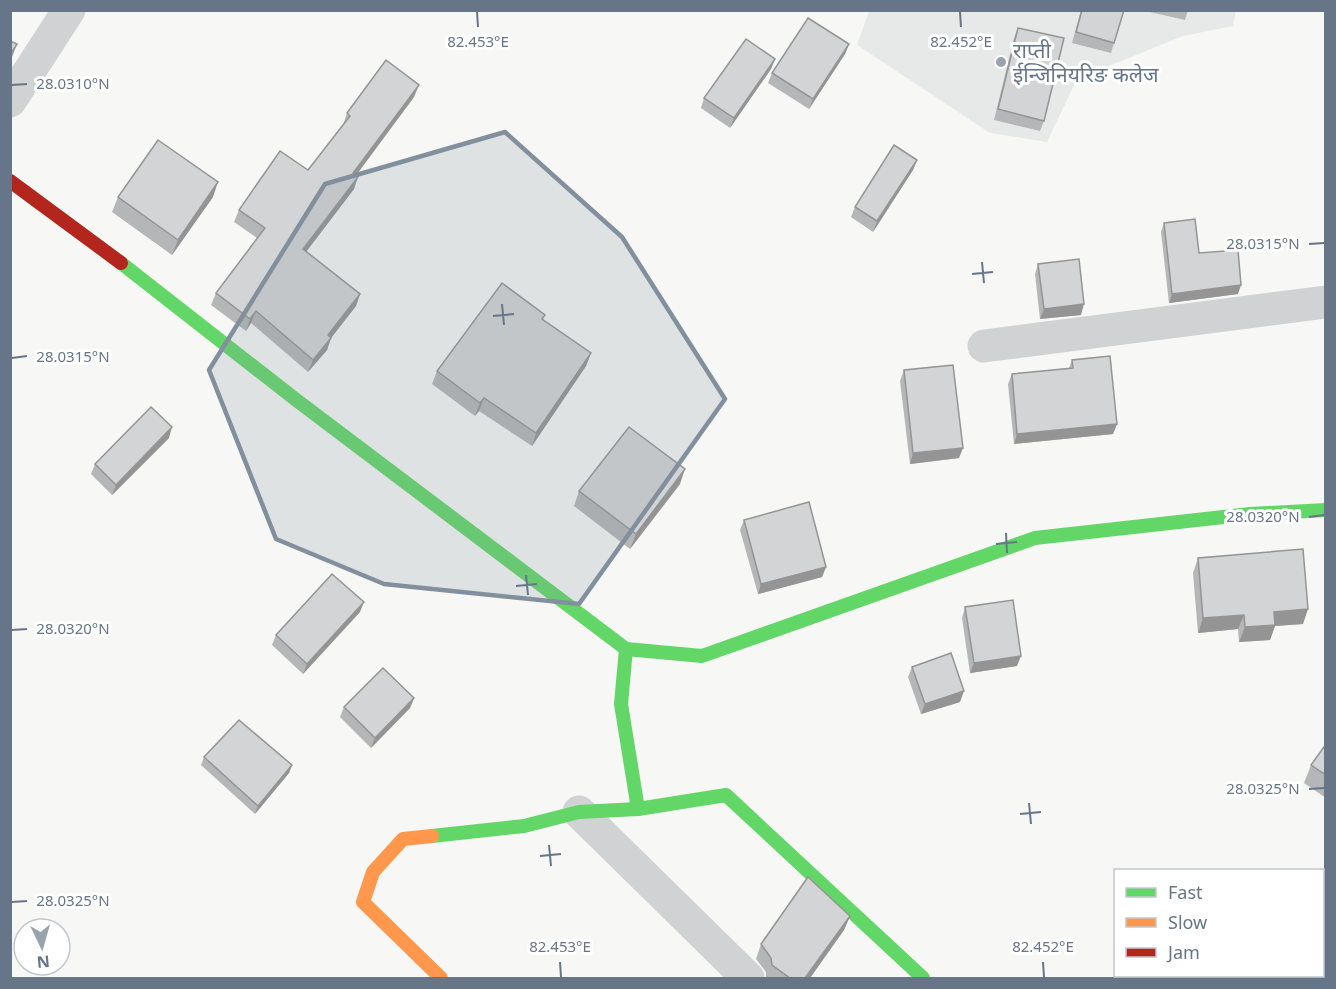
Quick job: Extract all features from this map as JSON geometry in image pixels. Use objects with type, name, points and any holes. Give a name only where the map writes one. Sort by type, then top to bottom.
[{"type":"street","points":[[10,101],[69,10]]},
{"type":"street","points":[[10,181],[58,214],[295,399],[626,649],[702,656],[1035,538],[1250,514],[1326,510]]},
{"type":"street","points":[[984,346],[1326,302]]},
{"type":"street","points":[[626,649],[621,704],[638,809]]},
{"type":"street","points":[[441,978],[363,902],[372,872],[403,839],[524,826],[579,812],[638,809],[726,795],[923,978]]},
{"type":"street","points":[[579,812],[748,978]]},
{"type":"highlighted area","points":[[505,132],[622,237],[725,399],[579,604],[384,584],[276,539],[209,370],[325,184]]},
{"type":"shaded area","name":"राप्ती ईन्जिनियरिङ कलेज","points":[[869,11],[1236,11],[1233,26],[1183,36],[1077,79],[1047,142],[990,133],[857,45]]},
{"type":"building","points":[[1082,10],[1124,10],[1114,43],[1076,32]]},
{"type":"building","points":[[808,18],[849,44],[813,99],[772,73]]},
{"type":"building","points":[[1018,28],[1064,38],[1044,121],[998,109]]},
{"type":"building","points":[[746,39],[775,59],[734,118],[704,98]]},
{"type":"building","points":[[10,41],[17,44],[10,55]]},
{"type":"building","points":[[386,60],[419,85],[353,173],[358,177],[303,249],[360,294],[328,335],[331,338],[313,360],[256,311],[250,319],[216,293],[265,228],[239,210],[280,151],[308,170],[350,116],[347,113]]},
{"type":"building","points":[[158,140],[218,182],[178,240],[118,197]]},
{"type":"building","points":[[894,145],[917,160],[877,221],[855,207]]},
{"type":"building","points":[[1195,219],[1199,253],[1238,250],[1241,285],[1172,294],[1164,223]]},
{"type":"building","points":[[1079,259],[1084,304],[1044,309],[1038,264]]},
{"type":"building","points":[[502,283],[545,315],[542,319],[591,353],[536,433],[484,398],[480,403],[437,371]]},
{"type":"building","points":[[1110,356],[1117,424],[1017,434],[1012,374],[1073,368],[1072,360]]},
{"type":"building","points":[[953,365],[963,448],[913,453],[904,370]]},
{"type":"building","points":[[151,407],[172,427],[116,485],[95,464]]},
{"type":"building","points":[[629,427],[685,469],[636,534],[579,491]]},
{"type":"building","points":[[809,502],[826,567],[761,584],[744,520]]},
{"type":"building","points":[[1303,549],[1308,609],[1274,612],[1275,625],[1245,627],[1244,615],[1203,618],[1198,558]]},
{"type":"building","points":[[332,574],[364,602],[307,664],[276,635]]},
{"type":"building","points":[[1013,600],[1021,656],[974,663],[965,607]]},
{"type":"building","points":[[951,653],[964,691],[925,704],[912,667]]},
{"type":"building","points":[[383,668],[414,698],[375,738],[344,707]]},
{"type":"building","points":[[239,720],[292,765],[258,806],[204,757]]},
{"type":"building","points":[[1326,744],[1326,775],[1311,765]]},
{"type":"building","points":[[808,877],[850,916],[805,978],[790,978],[772,965],[771,958],[761,944]]},
{"type":"traffic: fast","points":[[121,263],[295,399],[626,649],[621,704],[638,809]]},
{"type":"traffic: fast","points":[[626,649],[702,656],[1035,538],[1250,514],[1326,510]]},
{"type":"traffic: fast","points":[[432,836],[524,826],[579,812],[638,809],[726,795],[923,978]]},
{"type":"traffic: slow","points":[[432,836],[403,839],[373,872],[363,902],[441,978]]},
{"type":"traffic: jam","points":[[10,181],[121,263]]},
{"type":"place","name":"राप्ती ईन्जिनियरिङ कलेज","points":[[1001,62]]}]
